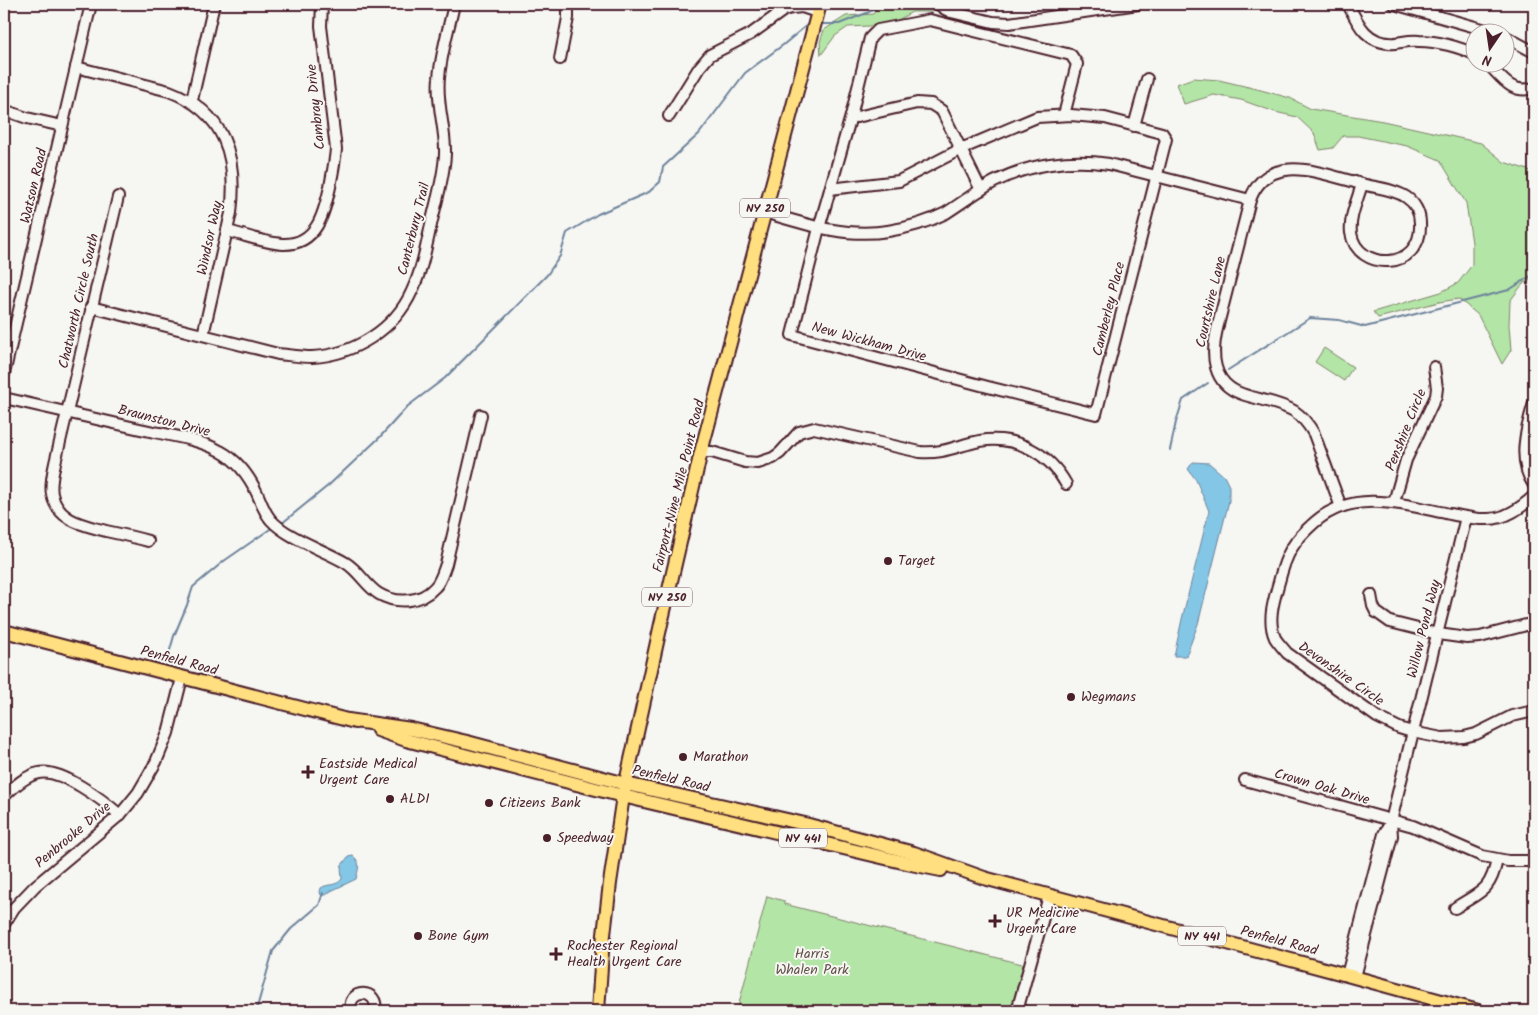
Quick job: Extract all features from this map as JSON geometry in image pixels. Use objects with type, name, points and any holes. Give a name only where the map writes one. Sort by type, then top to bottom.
[{"type":"main road","name":"Fairport-Nine Mile Point Road","points":[[598,1011],[603,942],[624,790],[662,616],[701,452],[819,8]]},
{"type":"main road","name":"Penfield Road","points":[[4,631],[348,720],[411,729],[476,745],[624,790],[805,824],[914,853],[984,878],[1478,1011]]},
{"type":"street","name":"Watson Road","points":[[4,374],[91,4]]},
{"type":"street","points":[[192,100],[214,4]]},
{"type":"street","name":"Cambray Drive","points":[[227,231],[285,244],[308,236],[319,224],[323,215],[334,167],[336,149],[321,26],[322,4]]},
{"type":"street","name":"Canterbury Trail","points":[[92,307],[278,354],[303,356],[326,355],[353,348],[387,325],[403,307],[411,293],[421,265],[443,170],[445,153],[439,102],[439,77],[454,4]]},
{"type":"street","points":[[560,59],[568,18],[568,4]]},
{"type":"street","points":[[938,4],[952,12],[1002,23],[1138,4]]},
{"type":"street","points":[[1348,4],[1359,27],[1373,38],[1382,42],[1426,41],[1466,51]]},
{"type":"street","points":[[1394,4],[1466,24]]},
{"type":"street","points":[[669,116],[699,68],[710,55],[750,34],[784,10],[802,7],[819,8]]},
{"type":"street","name":"New Wickham Drive","points":[[988,387],[792,336],[870,38],[878,30],[930,20],[1071,55],[1077,64],[1064,115]]},
{"type":"street","points":[[1516,43],[1534,52]]},
{"type":"street","name":"Windsor Way","points":[[76,67],[169,91],[192,100],[205,112],[220,131],[230,156],[232,200],[227,231],[203,335]]},
{"type":"street","points":[[1495,72],[1506,84],[1513,88],[1522,90],[1534,88]]},
{"type":"street","points":[[1134,126],[1147,79]]},
{"type":"street","points":[[851,116],[857,117],[917,103],[931,104],[942,111],[981,190]]},
{"type":"street","points":[[4,110],[27,118],[62,126]]},
{"type":"street","name":"Camberley Place","points":[[830,189],[899,181],[961,149],[1037,117],[1064,115],[1105,118],[1162,133],[1166,139],[1158,176],[1096,414],[988,387]]},
{"type":"street","points":[[764,212],[819,228],[861,233],[882,232],[932,219],[1009,175],[1056,163],[1098,162],[1250,200]]},
{"type":"street","name":"Courtshire Lane","points":[[1341,507],[1314,434],[1302,418],[1288,408],[1240,394],[1230,389],[1217,372],[1213,350],[1253,190],[1258,183],[1273,172],[1293,168],[1306,170],[1395,192],[1405,196],[1412,202],[1420,219],[1421,229],[1416,247],[1401,259],[1393,261],[1378,260],[1363,254],[1354,242],[1351,233],[1351,225],[1362,184]]},
{"type":"street","name":"Chatworth Circle South","points":[[118,196],[67,412],[52,482],[52,496],[55,504],[64,516],[73,521],[148,541]]},
{"type":"street","name":"Penshire Circle","points":[[1394,502],[1406,460],[1436,396],[1438,388],[1434,367]]},
{"type":"street","name":"Braunston Drive","points":[[4,398],[182,438],[220,451],[244,471],[251,481],[266,514],[276,525],[345,563],[358,572],[379,594],[400,600],[415,599],[423,596],[435,588],[440,580],[446,564],[481,415]]},
{"type":"street","points":[[1534,404],[1527,429],[1524,455],[1530,480],[1534,485]]},
{"type":"street","points":[[701,452],[712,452],[745,462],[758,463],[773,458],[780,453],[799,432],[814,428],[931,453],[979,441],[1012,441],[1032,448],[1050,461],[1066,484]]},
{"type":"street","points":[[1466,517],[1488,520],[1500,518],[1517,510],[1534,496]]},
{"type":"street","name":"Devonshire Circle","points":[[1466,517],[1394,502],[1378,501],[1353,502],[1324,514],[1302,533],[1284,561],[1271,614],[1272,628],[1276,639],[1287,653],[1377,717],[1398,728],[1442,738],[1464,737],[1480,732],[1512,716],[1534,711]]},
{"type":"street","name":"Willow Pond Way","points":[[1351,976],[1392,836],[1391,821],[1466,517]]},
{"type":"street","points":[[1371,595],[1376,612],[1390,622],[1438,634],[1467,638],[1480,637],[1534,623]]},
{"type":"street","name":"Penbrooke Drive","points":[[4,924],[14,908],[35,886],[120,815],[142,787],[156,762],[168,733],[182,678]]},
{"type":"street","points":[[4,796],[29,776],[48,772],[66,778],[120,815]]},
{"type":"street","name":"Crown Oak Drive","points":[[1245,780],[1391,821]]},
{"type":"street","points":[[1391,821],[1413,826],[1469,851],[1497,860],[1534,861]]},
{"type":"street","points":[[1455,908],[1486,888],[1493,876],[1497,860]]},
{"type":"street","points":[[1018,1011],[1049,896]]},
{"type":"street","points":[[351,1011],[350,1004],[352,1000],[362,994],[370,996],[376,1002],[375,1011]]},
{"type":"green space","points":[[880,4],[925,4],[933,12],[912,12],[891,24],[848,27],[835,36],[821,55],[820,42],[824,30],[846,16],[873,14]]},
{"type":"green space","points":[[1193,78],[1219,80],[1257,89],[1290,98],[1311,109],[1383,121],[1481,143],[1504,162],[1534,172],[1534,277],[1522,285],[1510,301],[1511,350],[1502,364],[1478,315],[1459,299],[1439,302],[1378,318],[1373,312],[1441,292],[1458,283],[1472,265],[1472,243],[1466,203],[1440,160],[1407,146],[1358,136],[1343,136],[1333,148],[1320,150],[1314,133],[1297,117],[1275,112],[1241,100],[1214,95],[1184,104],[1177,84]]},
{"type":"green space","points":[[1324,348],[1353,367],[1344,381],[1315,362]]},
{"type":"green space","name":"Harris Whalen Park","points":[[767,896],[784,901],[784,904],[1026,965],[1014,1011],[737,1011]]},
{"type":"water","points":[[1193,462],[1209,463],[1224,476],[1229,486],[1229,501],[1198,624],[1186,656],[1174,656],[1209,511],[1196,480],[1188,469]]},
{"type":"water","points":[[353,856],[358,861],[356,879],[326,895],[321,895],[321,888],[337,883],[342,879],[341,866],[348,857]]},
{"type":"waterway","points":[[823,24],[839,24],[883,4]]},
{"type":"waterway","points":[[281,524],[329,485],[379,438],[408,406],[445,378],[547,275],[560,256],[567,233],[598,214],[649,192],[660,182],[663,167],[699,134],[745,73],[807,25]]},
{"type":"waterway","points":[[1228,370],[1310,318],[1339,320],[1365,327],[1509,290],[1534,274]]},
{"type":"waterway","points":[[1170,450],[1183,400],[1208,383]]},
{"type":"waterway","points":[[168,657],[193,587],[224,561],[273,527]]},
{"type":"waterway","points":[[256,1011],[273,951],[291,929],[319,905],[323,893]]},
{"type":"place","name":"Target","points":[[888,561]]},
{"type":"place","name":"Wegmans","points":[[1071,697]]},
{"type":"place","name":"Marathon","points":[[683,757]]},
{"type":"place","name":"Eastside Medical Urgent Care","points":[[308,772]]},
{"type":"place","name":"ALDI","points":[[390,799]]},
{"type":"place","name":"Citizens Bank","points":[[489,803]]},
{"type":"place","name":"Speedway","points":[[547,838]]},
{"type":"place","name":"UR Medicine Urgent Care","points":[[995,921]]},
{"type":"place","name":"Bone Gym","points":[[418,936]]},
{"type":"place","name":"Rochester Regional Health Urgent Care","points":[[556,954]]}]
